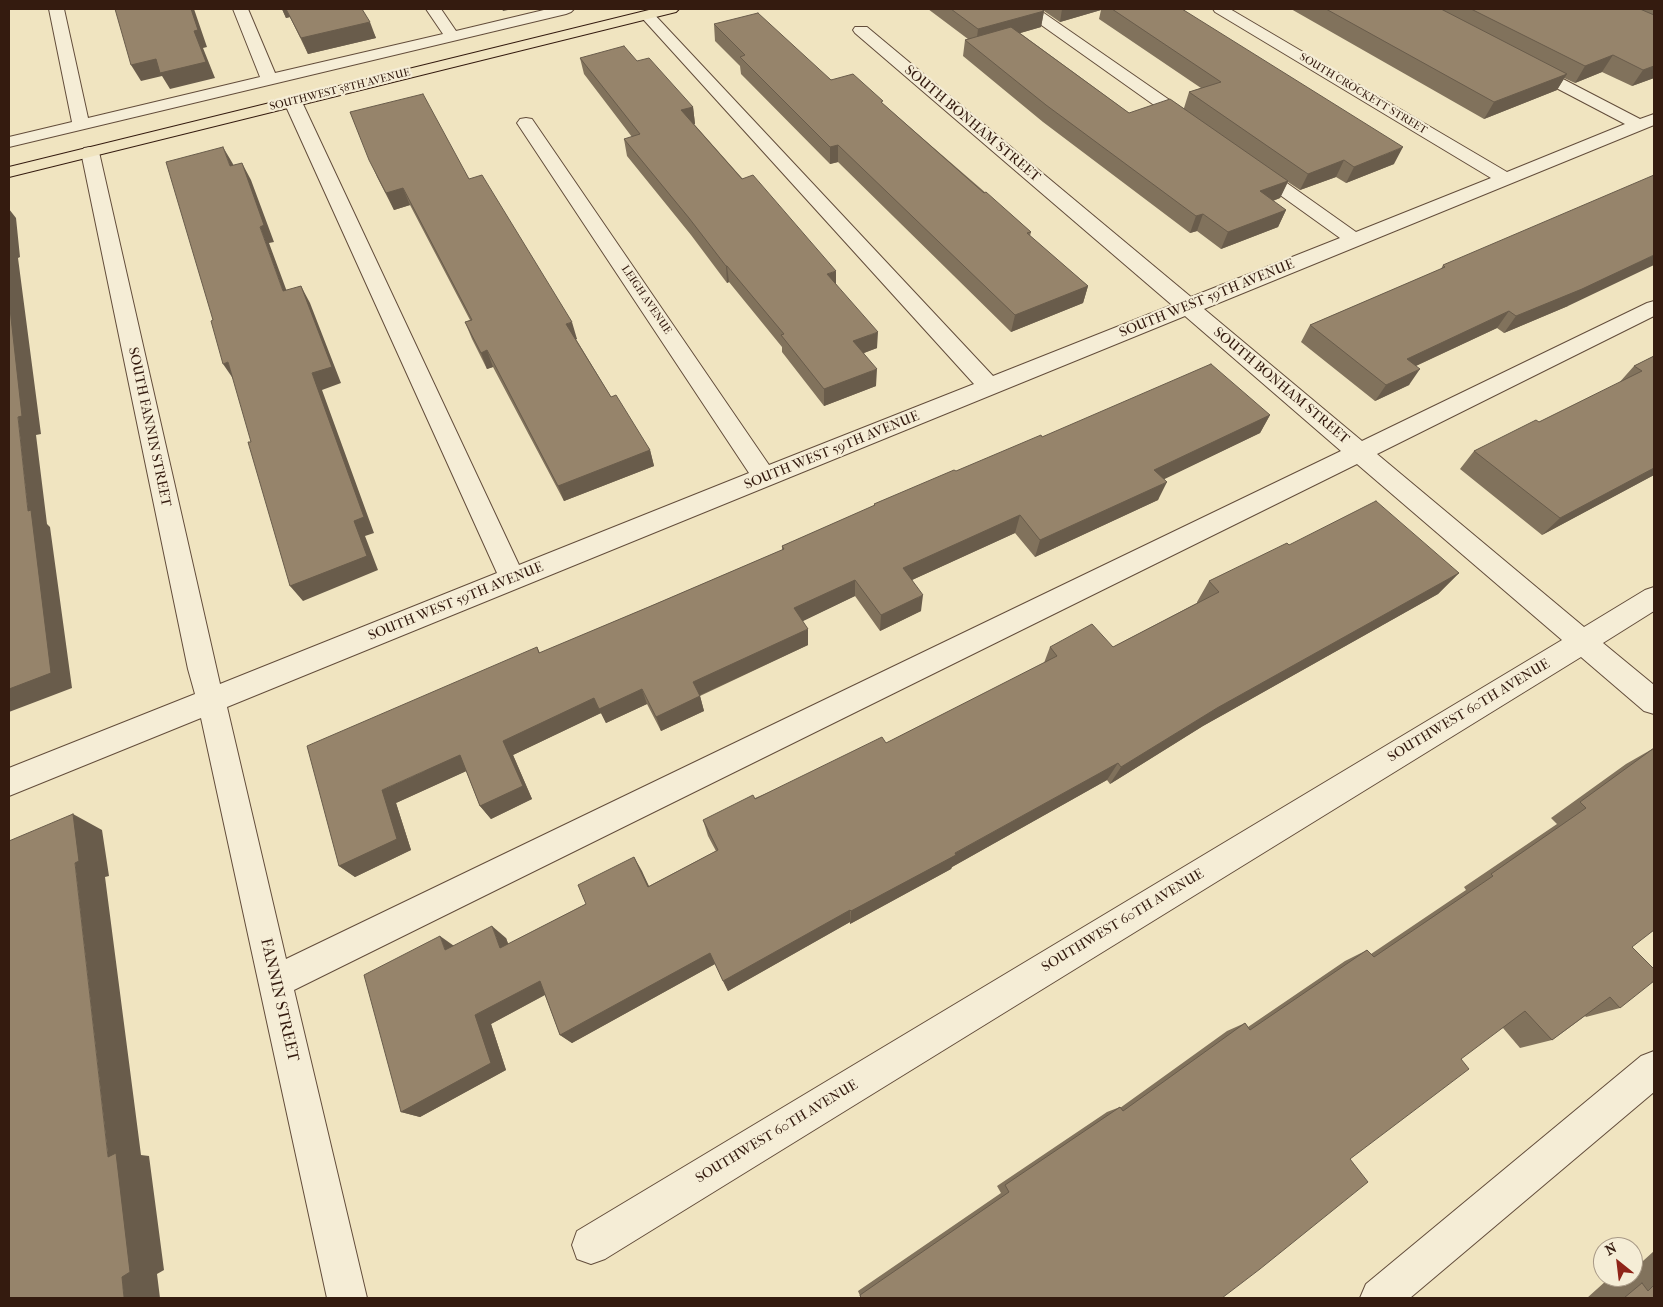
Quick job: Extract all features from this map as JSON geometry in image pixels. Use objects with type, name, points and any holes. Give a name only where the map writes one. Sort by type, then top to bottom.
[{"type":"main road","name":"SOUTHWEST 58TH AVENUE","points":[[9,172],[671,9]]},
{"type":"street","points":[[56,9],[81,125]]},
{"type":"street","points":[[240,9],[270,80]]},
{"type":"street","points":[[433,9],[452,36]]},
{"type":"street","points":[[9,142],[566,9]]},
{"type":"street","points":[[1028,9],[1207,135]]},
{"type":"street","name":"SOUTH CROCKETT STREET","points":[[1220,9],[1506,179]]},
{"type":"street","points":[[646,15],[990,387]]},
{"type":"street","name":"SOUTH BONHAM STREET","points":[[861,30],[1654,702]]},
{"type":"street","points":[[1514,60],[1647,122]]},
{"type":"street","points":[[293,102],[513,579]]},
{"type":"street","name":"SOUTH WEST 59TH AVENUE","points":[[9,782],[1647,122]]},
{"type":"street","name":"LEIGH AVENUE","points":[[526,123],[765,478]]},
{"type":"street","name":"SOUTH FANNIN STREET","points":[[90,152],[199,659],[211,701]]},
{"type":"street","points":[[1239,158],[1355,240]]},
{"type":"street","points":[[275,982],[1358,451],[1654,308]]},
{"type":"street","name":"SOUTHWEST 60TH AVENUE","points":[[591,1244],[1654,598]]},
{"type":"street","name":"FANNIN STREET","points":[[211,701],[347,1298]]},
{"type":"street","points":[[1380,1298],[1654,1069]]},
{"type":"building","points":[[115,9],[191,9],[198,30],[194,31],[206,62],[160,73],[156,59],[131,65]]},
{"type":"building","points":[[286,9],[362,9],[370,22],[301,38]]},
{"type":"building","points":[[951,9],[1041,9],[1044,11],[978,29]]},
{"type":"building","points":[[1112,9],[1182,9],[1403,147],[1354,167],[1344,160],[1308,174],[1189,92],[1221,82]]},
{"type":"building","points":[[1326,9],[1441,9],[1567,74],[1494,102]]},
{"type":"building","points":[[1471,9],[1640,9],[1654,15],[1654,66],[1643,70],[1613,55],[1585,66]]},
{"type":"building","points":[[758,13],[831,80],[853,74],[883,101],[881,102],[1031,232],[1027,233],[1088,286],[1015,315],[838,145],[830,147],[740,57],[745,55],[714,24]]},
{"type":"building","points":[[1011,27],[1129,113],[1170,99],[1288,181],[1260,191],[1286,210],[1228,232],[1203,214],[1196,216],[1046,105],[965,40]]},
{"type":"building","points":[[624,46],[637,61],[649,58],[693,107],[681,110],[742,179],[753,175],[836,271],[827,274],[878,332],[853,341],[877,369],[824,389],[781,335],[784,334],[726,266],[624,139],[640,134],[580,58]]},
{"type":"building","points":[[423,94],[469,179],[482,175],[572,322],[566,324],[611,397],[616,395],[650,450],[558,486],[487,350],[481,353],[465,322],[472,320],[403,188],[386,193],[369,160],[350,112]]},
{"type":"building","points":[[223,147],[230,166],[242,163],[264,225],[260,227],[283,291],[301,286],[332,367],[312,373],[364,517],[354,521],[367,556],[290,586],[248,442],[251,442],[228,362],[223,364],[211,321],[213,320],[166,162]]},
{"type":"building","points":[[1654,175],[1654,255],[1582,289],[1516,316],[1509,311],[1407,359],[1420,369],[1386,385],[1310,325],[1445,267],[1443,265]]},
{"type":"building","points":[[9,300],[22,416],[18,417],[28,511],[31,510],[51,673],[9,689]]},
{"type":"building","points":[[1654,356],[1654,468],[1560,518],[1474,451],[1536,420],[1539,422],[1642,371],[1634,366]]},
{"type":"building","points":[[1211,364],[1270,415],[1154,470],[1167,482],[1040,540],[1020,515],[903,568],[923,595],[881,615],[855,580],[794,608],[808,629],[693,682],[700,696],[656,717],[642,689],[599,709],[594,698],[503,741],[523,786],[480,806],[460,755],[382,790],[397,839],[339,866],[307,746],[537,647],[539,653],[651,606],[784,549],[782,546],[874,504],[1041,435],[1042,437]]},
{"type":"building","points":[[1376,501],[1459,573],[1217,708],[1121,767],[1118,763],[955,853],[956,855],[850,910],[723,981],[710,953],[560,1035],[540,981],[475,1015],[491,1063],[401,1112],[364,975],[440,936],[445,950],[492,926],[500,948],[586,904],[578,885],[634,857],[648,887],[718,850],[703,820],[753,795],[755,799],[882,737],[886,743],[1057,656],[1050,647],[1092,624],[1113,647],[1219,592],[1209,581],[1287,543],[1289,545]]},
{"type":"building","points":[[1654,748],[1654,930],[1632,947],[1654,969],[1654,981],[1620,1008],[1610,997],[1552,1040],[1525,1011],[1461,1059],[1469,1069],[1350,1159],[1368,1182],[1222,1298],[861,1298],[860,1295],[1009,1192],[1005,1185],[1120,1107],[1123,1111],[1245,1023],[1250,1030],[1367,950],[1374,957],[1493,876],[1491,874],[1586,808],[1580,802]]},
{"type":"building","points":[[73,814],[79,861],[75,863],[108,1157],[116,1153],[130,1272],[122,1277],[124,1298],[9,1298],[9,841]]},
{"type":"building","points":[[1643,1284],[1648,1291],[1654,1285],[1654,1298],[1624,1298],[1637,1287],[1643,1287]]}]
